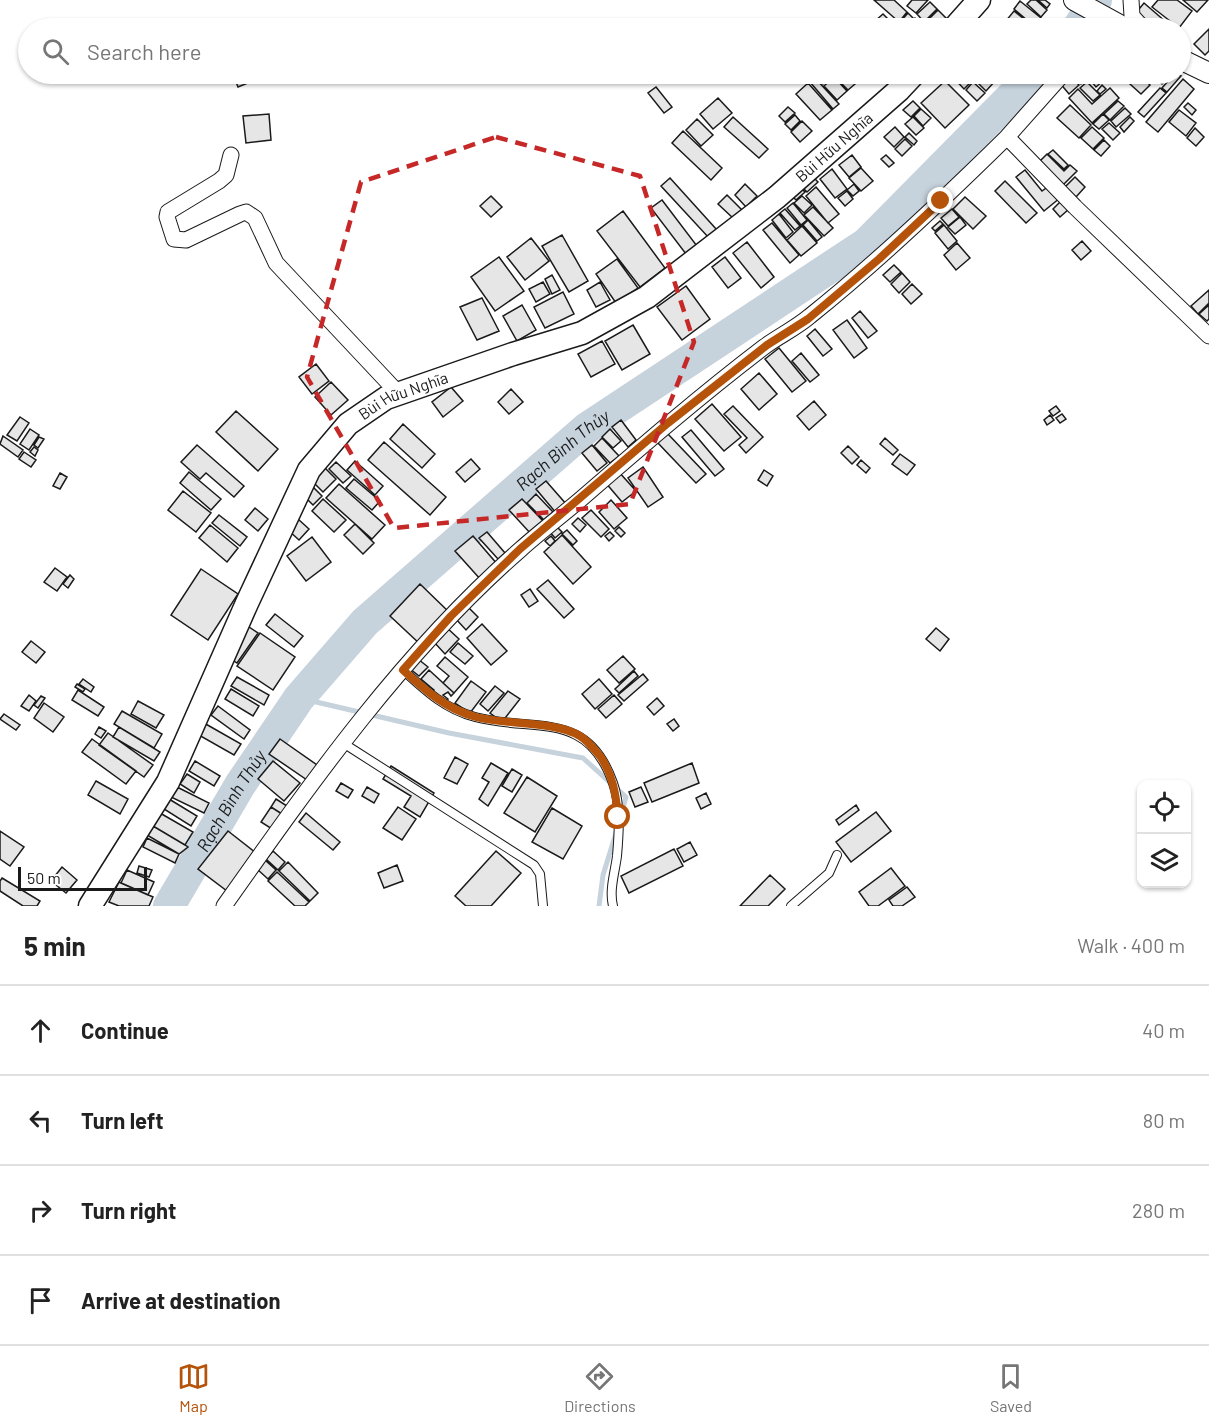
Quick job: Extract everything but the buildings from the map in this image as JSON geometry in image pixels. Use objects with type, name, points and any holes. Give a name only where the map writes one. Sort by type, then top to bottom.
[{"type":"main road","points":[[963,18],[980,0]]},
{"type":"main road","name":"Bùi Hữu Nghĩa","points":[[90,906],[168,782],[309,470],[348,424],[386,398],[582,333],[647,297],[777,197],[905,84]]},
{"type":"street","points":[[1074,0],[1105,18]]},
{"type":"street","points":[[1131,0],[1134,18]]},
{"type":"street","points":[[1191,64],[1209,73]]},
{"type":"street","points":[[224,906],[294,807],[343,743],[384,691],[451,616],[520,549],[668,423],[767,345],[808,319],[879,259],[1007,137],[1054,84]]},
{"type":"street","points":[[1007,137],[1075,207],[1209,336]]},
{"type":"street","points":[[231,155],[226,175],[168,212],[167,218],[174,239],[186,240],[240,214],[246,212],[250,214],[255,218],[276,263],[399,394]]},
{"type":"lane","points":[[403,670],[432,697],[452,709],[492,721],[544,726],[571,732],[579,735],[594,749],[609,772],[617,798],[618,836],[612,894],[613,906]]},
{"type":"lane","points":[[343,743],[534,865],[540,874],[543,906]]},
{"type":"lane","points":[[791,906],[829,873],[837,855]]},
{"type":"highlighted area","points":[[496,137],[640,176],[694,342],[630,504],[394,528],[307,377],[361,182]]},
{"type":"waterway","name":"Rạch Bình Thủy","points":[[1084,18],[1096,0]]},
{"type":"waterway","name":"Rạch Bình Thủy","points":[[169,906],[240,785],[299,698],[365,622],[587,428],[867,243],[1024,84]]},
{"type":"waterway","points":[[299,698],[449,733],[583,758],[626,797],[621,815]]},
{"type":"waterway","points":[[599,906],[603,875],[617,830]]},
{"type":"route","points":[[618,817],[617,798],[609,772],[594,749],[579,735],[544,726],[492,721],[452,709],[432,697],[403,670],[451,616],[520,549],[578,502],[668,423],[767,345],[808,319],[879,259],[941,201]]}]
